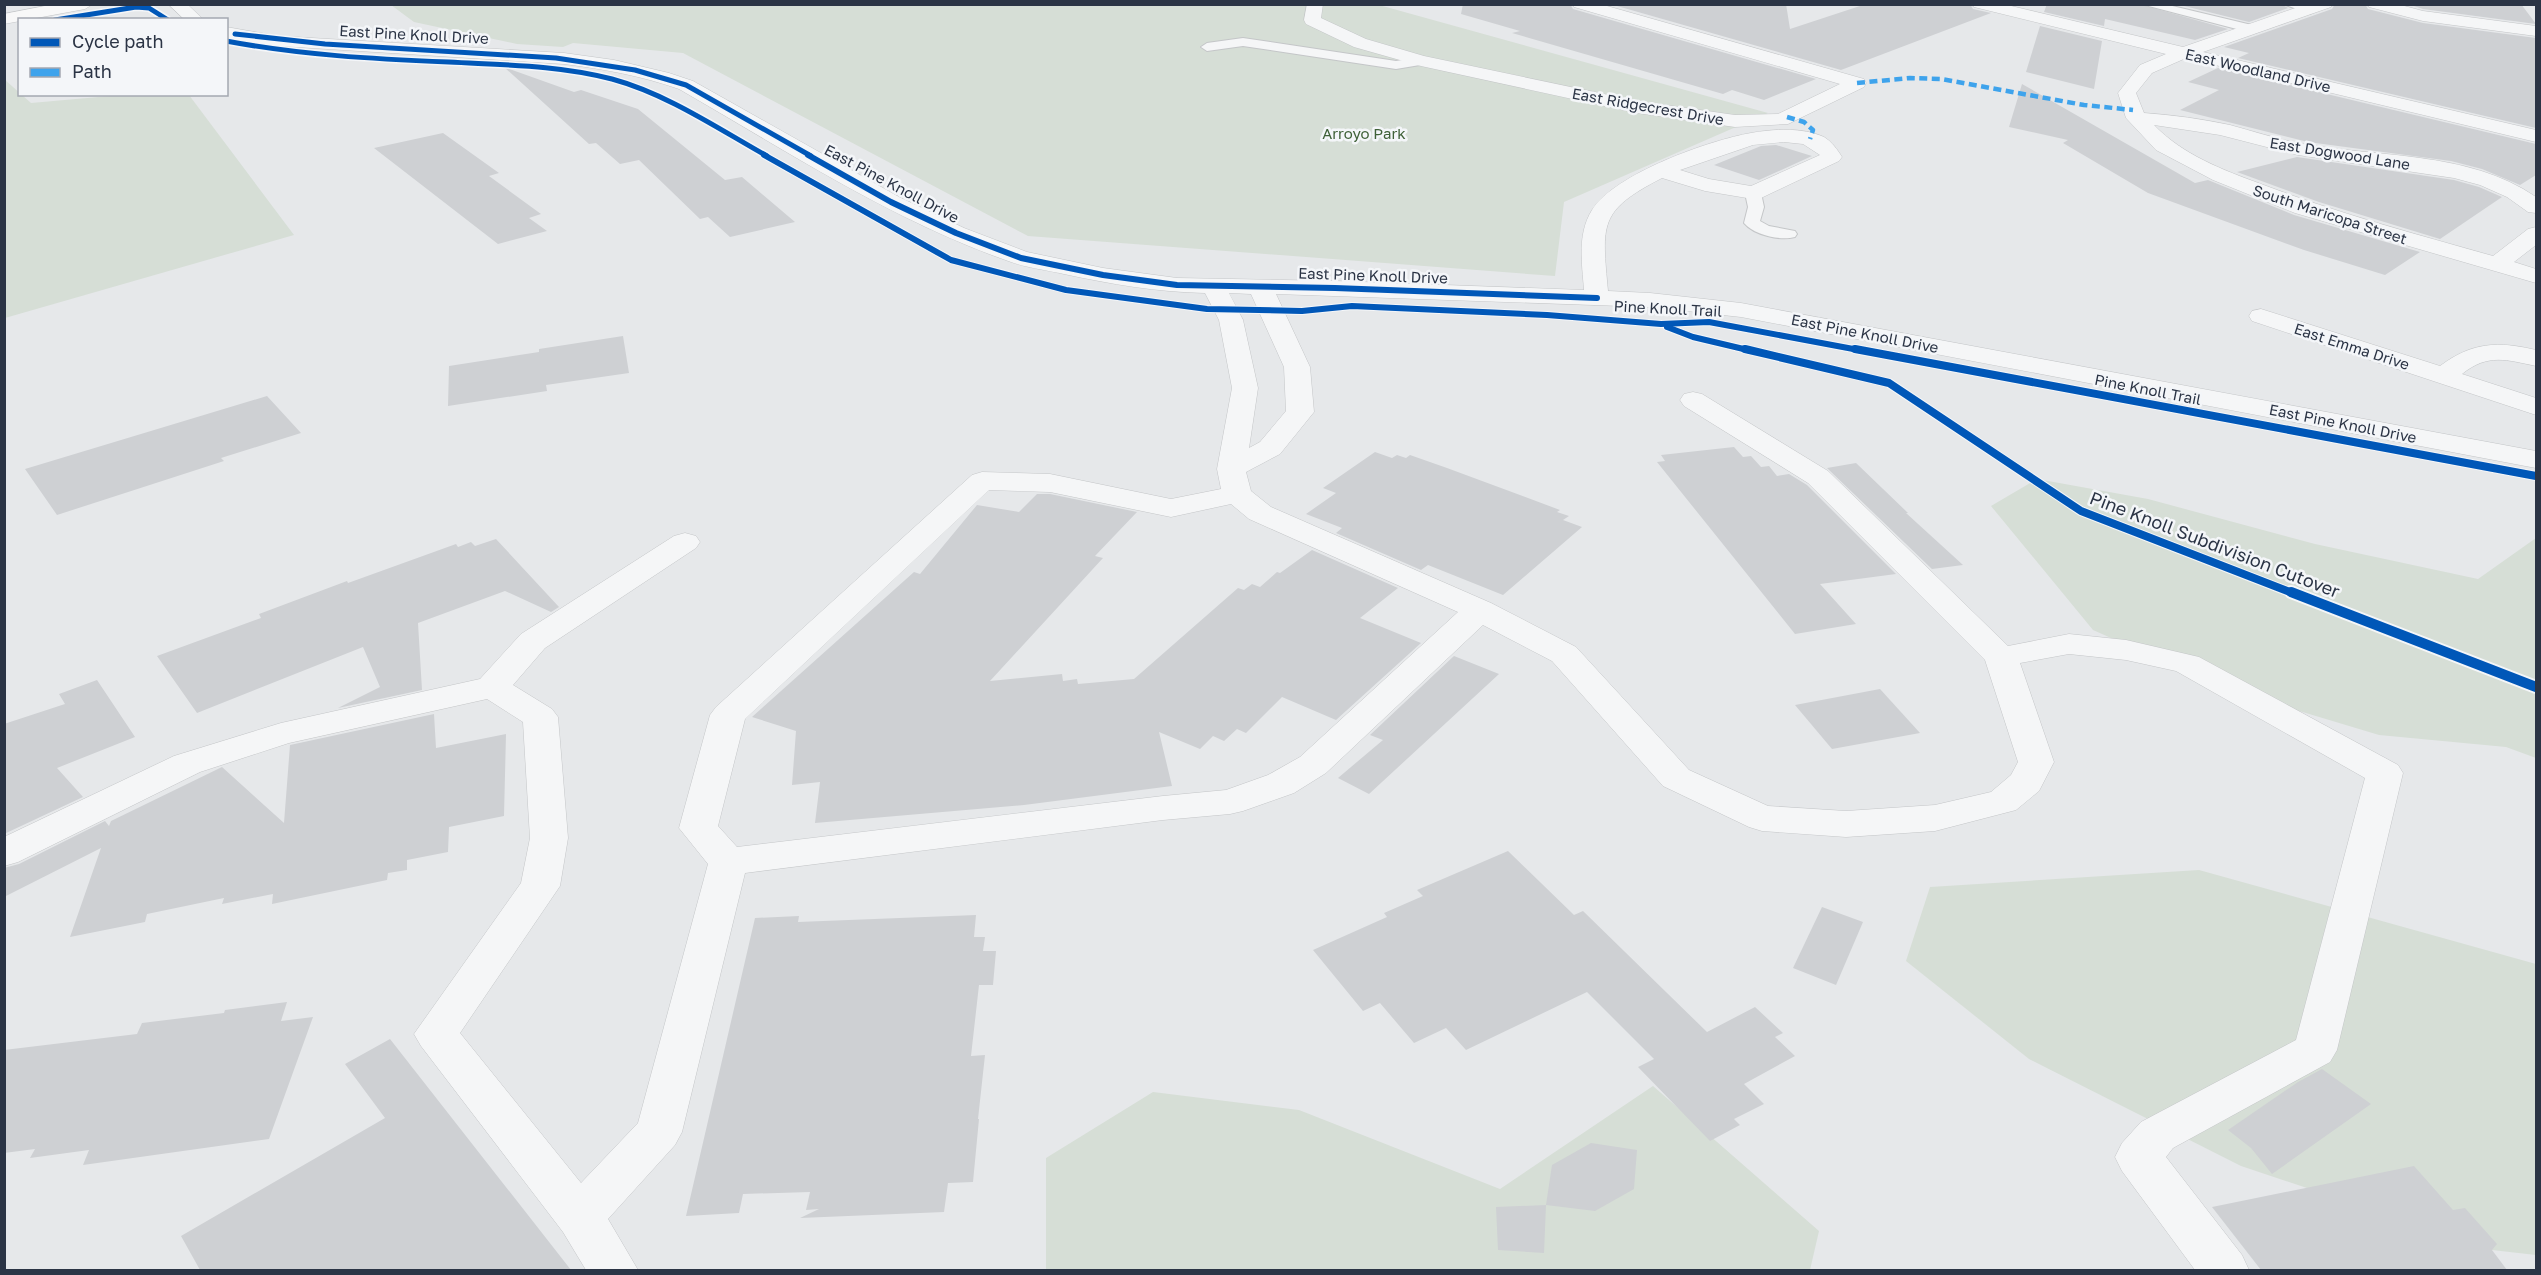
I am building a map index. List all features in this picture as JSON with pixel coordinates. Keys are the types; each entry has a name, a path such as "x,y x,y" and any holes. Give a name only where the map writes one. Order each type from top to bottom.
{"main road":[{"path":"4,19 85,4"}],"street":[{"path":"176,4 194,18"},
{"name":"East Ridgecrest Drive","path":"1315,4 1312,20 1359,43 1420,62 1637,107 1734,121 1781,120 1857,83 1580,4"},
{"name":"East Woodland Drive","path":"1980,4 2536,136"},
{"path":"2375,4 2444,20 2536,31"},
{"path":"2136,118 2127,93 2146,69 2185,52 2317,7"},
{"name":"East Pine Knoll Drive","path":"228,32 293,41 543,56 653,73 686,85 891,202 956,233 1021,258 1068,267 1177,285 1650,300 1741,310 2536,459"},
{"name":"East Dogwood Lane","path":"2136,118 2211,127 2297,149 2461,173 2489,180 2523,195 2536,207"},
{"name":"South Maricopa Street","path":"2136,118 2163,146 2220,177 2303,208 2536,276"},
{"path":"1597,298 1594,228 1608,204 1624,190 1662,171 1764,136 1778,135 1810,139 1829,149 1832,157 1824,163 1753,193 1705,185 1662,171"},
{"path":"2497,264 2536,234"},
{"path":"1213,286 1231,320 1245,388 1234,482 1260,513 1480,610 1564,654 1676,778 1762,818 1846,824 1902,821 1935,818 2003,801 2026,782 2036,762 2001,657 1818,477 1693,400"},
{"path":"728,862 698,828 728,716 982,481 1050,483 1171,508 1234,482 1270,448 1300,412 1297,367 1260,286"},
{"name":"East Emma Drive","path":"2261,316 2536,407"},
{"path":"2443,376 2468,358 2485,353 2512,353 2536,358"},
{"path":"4,853 187,764 281,734 492,687 533,641 685,542"},
{"path":"728,862 1163,808 1230,802 1281,784 1313,765 1480,610"},
{"path":"2001,657 2069,644 2126,650 2187,664 2385,773 2315,1050 2157,1135 2138,1157 2224,1270"},
{"path":"492,687 540,717 549,838 540,886 436,1034 580,1217 613,1270"},
{"path":"580,1217 660,1132 728,862"}],"lane":[{"path":"2146,4 2252,29"},
{"path":"2289,4 2317,7"},
{"path":"1207,47 1243,42 1396,65 1420,62"},
{"path":"1753,193 1756,207 1752,223 1764,230 1789,234"}],"green space":[{"name":"Arroyo Park","path":"391,5 1379,5 1768,113 1564,202 1555,276 1028,236 683,53 573,43 563,47 517,44 414,22"},
{"path":"4,79 18,91 18,96 23,96 31,103 110,96 190,96 294,235 5,318"},
{"path":"2037,479 2148,499 2315,544 2478,579 2536,538 2536,758 2506,747 2379,735 2226,689 2093,630 1991,506"},
{"path":"2199,870 2536,964 2536,1255 2492,1250 2241,1166 2029,1059 1906,961 1930,887"},
{"path":"1653,1086 1819,1231 1810,1270 1046,1270 1046,1158 1153,1092 1299,1110 1500,1189"}],"building":[{"path":"1463,4 1570,4 1573,9 1816,79 1764,100 1732,90 1723,94 1512,33 1520,31 1461,14"},
{"path":"1610,4 1786,4 1790,29 1866,4 1970,4 1973,9 1991,13 1841,70"},
{"path":"2047,4 2139,4 2228,29 2195,40 2105,19 2104,26 2044,12"},
{"path":"2176,4 2281,4 2288,8 2249,22"},
{"path":"2335,4 2365,4 2368,9 2423,23 2536,38 2536,128 2238,58 2249,53 2224,47 2332,9"},
{"path":"2408,4 2521,4 2536,24 2423,9"},
{"path":"2040,26 2102,41 2094,89 2026,72"},
{"path":"504,67 574,92 581,90 638,109 725,180 742,177 795,222 730,237 708,217 700,219 639,160 620,164 596,143 589,144"},
{"path":"2218,68 2536,144 2536,175 2520,185 2482,169 2451,161 2308,142 2180,110 2219,90 2188,82"},
{"path":"2022,84 2195,183 2208,180 2294,215 2420,252 2385,275 2304,250 2148,193 2063,143 2068,140 2009,127"},
{"path":"443,133 499,173 489,176 541,214 529,218 547,231 498,244 374,148"},
{"path":"1776,145 1812,156 1759,180 1714,165 1761,146"},
{"path":"2297,157 2454,180 2502,197 2440,239 2319,202 2237,172"},
{"path":"623,336 629,373 546,385 547,391 448,406 449,366"},
{"path":"267,396 301,433 221,458 224,461 57,515 25,469"},
{"path":"1734,447 1743,457 1751,456 1761,467 1769,466 1777,476 1789,474 1807,485 1896,574 1820,584 1856,624 1795,634 1657,462 1665,461 1661,455"},
{"path":"1375,452 1392,458 1397,455 1406,458 1410,455 1447,468 1560,510 1557,512 1569,516 1563,520 1582,527 1503,595 1428,565 1421,570 1336,533 1342,528 1306,514 1336,493 1323,488"},
{"path":"1856,463 1963,565 1932,569 1827,468"},
{"path":"1037,494 1050,494 1137,512 1095,556 1103,558 990,681 1062,674 1063,681 1077,679 1078,684 1134,679 1238,588 1244,590 1252,584 1260,587 1277,572 1280,573 1312,550 1398,588 1360,618 1421,643 1336,720 1282,697 1246,733 1237,729 1224,741 1213,736 1200,749 1159,732 1172,786 1024,805 815,823 820,782 792,785 796,731 752,717 914,572 920,574 977,505 1019,512"},
{"path":"496,539 559,607 551,612 505,591 418,623 422,690 338,708 380,687 363,647 197,713 157,656 261,618 259,614 347,581 348,583 456,544 458,547 471,542 475,546"},
{"path":"1454,656 1499,674 1369,794 1338,778 1383,740 1370,735"},
{"path":"97,680 135,737 57,768 83,797 4,834 4,724 65,704 59,694"},
{"path":"1880,689 1920,733 1832,749 1795,705"},
{"path":"434,714 436,748 506,734 504,816 449,827 448,852 407,860 407,870 388,873 387,880 272,904 273,894 222,904 224,898 147,914 145,922 70,937 101,848 4,897 4,868 19,864 105,821 109,826 111,821 222,767 284,823 290,745"},
{"path":"1508,851 1574,915 1583,911 1707,1032 1755,1007 1783,1033 1775,1037 1795,1056 1744,1084 1764,1104 1734,1119 1740,1125 1710,1141 1638,1067 1654,1059 1587,992 1466,1050 1446,1028 1414,1043 1380,1003 1363,1011 1313,950 1387,917 1384,913 1423,896 1417,890"},
{"path":"1822,907 1863,922 1836,985 1793,968"},
{"path":"976,915 974,937 985,937 983,951 996,951 993,985 979,985 971,1056 985,1055 973,1182 948,1183 944,1212 800,1218 819,1209 806,1210 810,1192 743,1194 739,1213 686,1216 755,918 799,916 798,922"},
{"path":"287,1002 281,1021 313,1017 269,1139 83,1165 89,1150 30,1158 35,1149 4,1153 4,1050 137,1034 142,1023 224,1013 225,1010"},
{"path":"390,1039 571,1270 200,1270 181,1236 385,1118 345,1064"},
{"path":"2322,1069 2371,1104 2272,1174 2251,1148 2228,1130 2298,1082"},
{"path":"1591,1143 1637,1150 1634,1189 1595,1211 1546,1205 1552,1165"},
{"path":"2414,1166 2453,1210 2465,1208 2497,1244 2492,1250 2507,1270 2261,1270 2212,1207"},
{"path":"1546,1205 1544,1253 1498,1250 1496,1207"}],"marked path":[{"path":"1857,83 1910,78 1941,79 2084,105 2133,110"},
{"path":"1787,117 1804,122 1813,130 1810,139"}],"cycle path":[{"path":"67,18 136,7 149,8 165,18"},
{"path":"235,34 325,44 556,58 609,65 661,77 686,85 891,202 956,233 1021,258 1103,275 1177,285 1335,288 1597,298"},
{"name":"Pine Knoll Trail","path":"228,41 285,51 345,57 540,67 612,79 661,97 951,260 1066,290 1207,309 1302,311 1352,306 1547,315 1661,324 1709,322 2536,476"},
{"name":"Pine Knoll Trail","path":"1667,327 1693,337 1889,383 2081,511 2536,687"}]}
